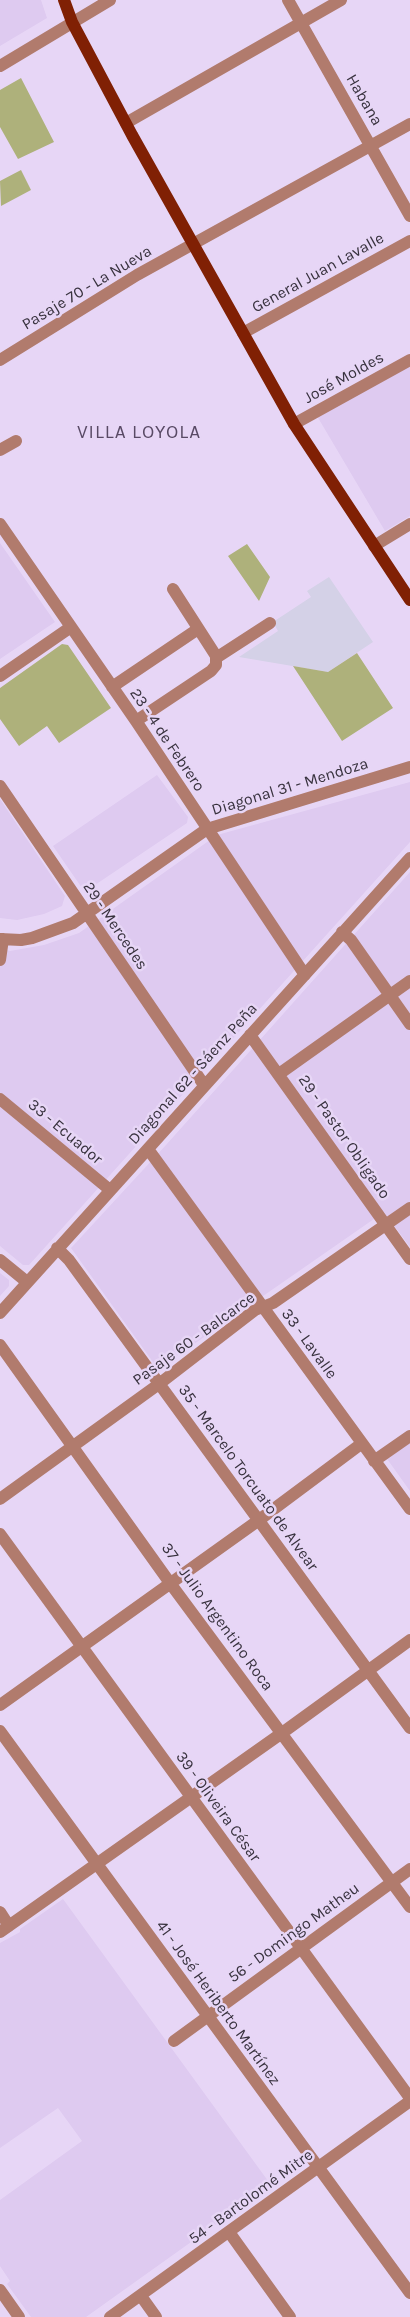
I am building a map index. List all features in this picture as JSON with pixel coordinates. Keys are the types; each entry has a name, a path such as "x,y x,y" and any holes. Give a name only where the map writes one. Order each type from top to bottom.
{"main road":[{"path":"64,0 72,22 126,123 294,424 410,600"}],"street":[{"path":"0,66 110,0"},
{"name":"Habana","path":"288,0 410,216"},
{"path":"126,123 341,0"},
{"name":"Pasaje 70 - La Nueva","path":"0,360 137,275 410,124"},
{"name":"General Juan Lavalle","path":"243,334 410,241"},
{"name":"José Moldes","path":"294,424 410,360"},
{"path":"0,450 16,441"},
{"name":"23 - 4 de Febrero","path":"0,524 136,721 305,974"},
{"path":"374,546 410,524"},
{"path":"136,721 211,671 216,665 216,658 173,589"},
{"path":"216,658 270,623"},
{"path":"0,676 71,627"},
{"path":"112,687 198,628"},
{"name":"Diagonal 31 - Mendoza","path":"1,939 21,940 44,935 87,915 207,829 410,767"},
{"name":"29 - Mercedes","path":"0,786 204,1085"},
{"name":"Diagonal 62 - Sáenz Peña","path":"0,1313 410,858"},
{"path":"342,932 351,940 410,1024"},
{"path":"0,960 1,939"},
{"path":"279,1074 410,981"},
{"name":"29 - Pastor Obligado","path":"250,1035 410,1259"},
{"name":"33 - Ecuador","path":"0,1099 110,1190"},
{"name":"33 - Lavalle","path":"148,1148 410,1509"},
{"name":"Pasaje 60 - Balcarce","path":"0,1499 159,1384 255,1310 263,1307 410,1208"},
{"name":"35 - Marcelo Torcuato de Alvear","path":"57,1248 69,1260 410,1728"},
{"path":"0,1260 27,1282"},
{"name":"37 - Julio Argentino Roca","path":"0,1345 170,1583 410,1907"},
{"path":"374,1461 410,1436"},
{"path":"0,1705 260,1520 361,1444"},
{"name":"39 - Oliveira César","path":"0,1534 410,2100"},
{"path":"0,1912 5,1929 410,1640"},
{"name":"41 - José Heriberto Martínez","path":"0,1731 410,2293"},
{"name":"56 - Domingo Matheu","path":"174,2041 410,1869"},
{"name":"54 - Bartolomé Mitre","path":"110,2317 319,2168 410,2100"},
{"path":"229,2232 290,2317"},
{"path":"0,2290 19,2317"},
{"path":"141,2296 156,2317"}],"shaded area":[{"path":"0,0 41,0 47,18 0,46"},
{"path":"410,364 410,516 385,531 317,416"},
{"path":"0,543 55,622 0,659"},
{"path":"329,577 373,642 328,672 239,657 278,631 273,622 311,597 307,591"},
{"path":"157,775 188,817 187,823 89,889 82,888 53,846"},
{"path":"410,782 410,842 29,1265 23,1265 0,1246 0,948 10,951 44,945 79,933 217,835"},
{"path":"0,799 65,896 62,906 44,914 17,920 0,918"},
{"path":"410,872 410,1247 384,1212 158,1369 71,1248 166,1145"},
{"path":"0,1273 9,1280 9,1286 0,1296"},
{"path":"410,1440 410,1491 385,1456"},
{"path":"63,1899 271,2185 86,2317 31,2317 7,2284 10,2281 0,2266 0,2200 82,2141 58,2108 0,2148 0,1943 20,1932 20,1929"}],"green space":[{"path":"21,78 54,142 18,159 0,127 0,90"},
{"path":"21,170 31,190 1,206 0,181"},
{"path":"247,544 270,577 259,601 228,556"},
{"path":"62,644 68,645 111,708 59,743 47,726 19,746 0,719 0,688"},
{"path":"357,653 393,708 342,741 293,666 328,672"}],"district":[{"name":"VILLA LOYOLA","path":"139,433"}]}
